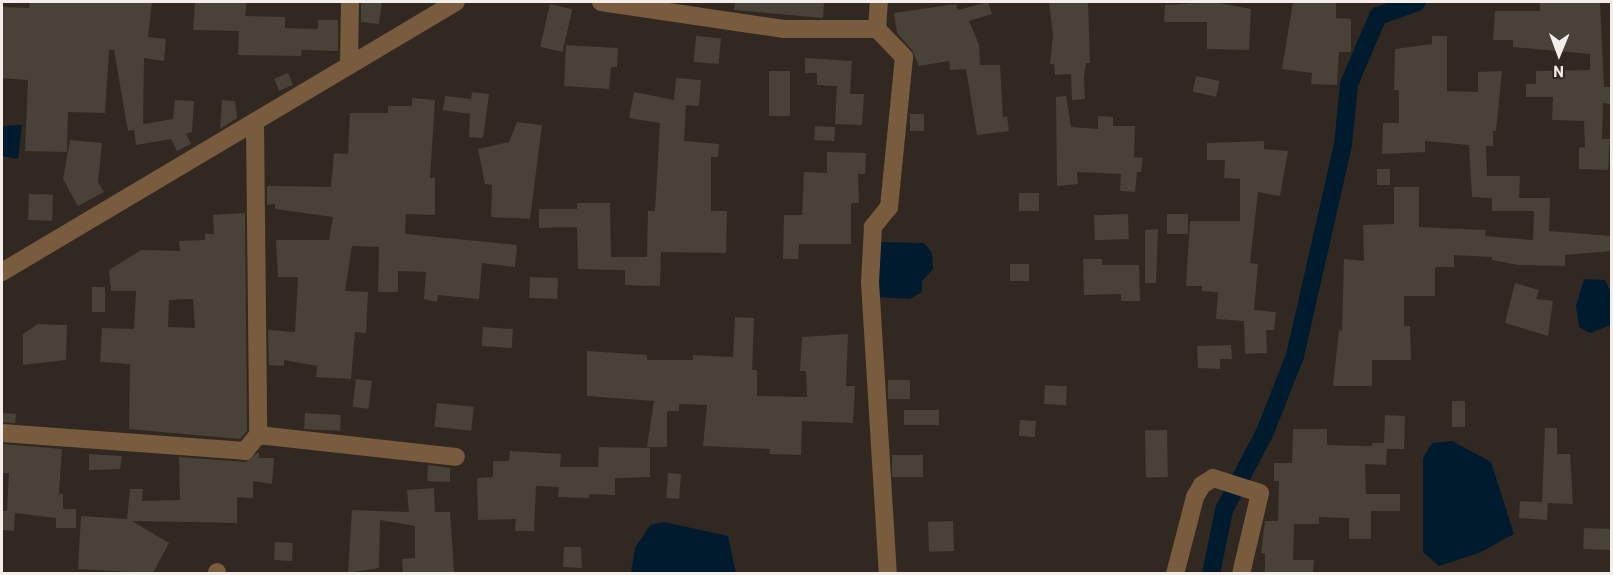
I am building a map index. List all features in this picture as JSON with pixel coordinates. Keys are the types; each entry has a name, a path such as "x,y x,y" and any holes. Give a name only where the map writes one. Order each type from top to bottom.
{"street":[{"path":"349,65 350,2"},
{"path":"2,272 255,124 456,2"},
{"path":"601,2 784,29 877,29 904,57 889,207 873,227 870,282 888,573"},
{"path":"877,29 879,2"},
{"path":"2,433 245,451 258,435 255,124"},
{"path":"258,435 456,457"},
{"path":"1175,573 1196,497 1202,485 1213,478 1260,493 1241,573"}],"water":[{"path":"22,125 18,159 2,156 2,126"},
{"path":"877,242 924,243 932,253 933,269 922,281 922,292 910,299 877,297"},
{"path":"1584,279 1605,280 1611,292 1611,325 1590,333 1579,327 1576,306"},
{"path":"1452,441 1491,462 1514,534 1481,552 1439,566 1423,552 1423,458 1432,443"},
{"path":"664,522 728,536 736,573 631,573 635,548 650,525"}],"building":[{"path":"30,2 152,2 148,37 166,39 164,61 144,58 143,124 173,119 175,100 194,101 192,132 186,134 191,144 177,151 171,139 136,145 134,130 128,131 114,50 109,50 105,113 68,112 67,152 25,151 28,80 2,78 2,7 29,8"},
{"path":"195,2 247,2 245,16 285,17 285,28 318,29 318,20 338,20 338,51 302,50 301,56 238,55 239,31 193,30"},
{"path":"361,2 382,2 379,24 361,22"},
{"path":"735,2 824,2 823,18 734,10"},
{"path":"988,2 992,14 969,21 979,45 980,65 1000,65 1003,117 1007,116 1009,131 977,135 966,69 950,70 949,61 919,66 912,50 897,33 894,13 956,4 958,10"},
{"path":"1049,2 1088,2 1090,63 1086,63 1084,77 1085,99 1072,100 1071,74 1055,75 1054,64 1050,64 1053,35"},
{"path":"1214,2 1251,9 1249,50 1207,49 1207,22 1164,22 1165,5"},
{"path":"1293,2 1336,2 1336,18 1351,19 1351,52 1339,52 1337,85 1311,84 1312,73 1282,69"},
{"path":"1540,2 1600,2 1604,87 1611,87 1611,104 1603,103 1602,139 1610,139 1608,170 1579,169 1579,148 1585,147 1584,121 1552,120 1553,97 1526,97 1526,84 1536,84 1536,71 1590,70 1590,54 1513,47 1513,40 1493,40 1495,11 1540,11"},
{"path":"550,4 572,9 563,52 540,47"},
{"path":"696,36 721,38 719,64 694,62"},
{"path":"1432,36 1447,36 1447,91 1478,92 1478,72 1502,71 1493,146 1486,146 1487,176 1520,176 1519,198 1550,198 1549,231 1611,236 1611,251 1565,255 1565,266 1519,265 1492,260 1492,257 1454,255 1454,267 1435,267 1435,296 1404,296 1404,326 1410,326 1411,360 1372,360 1372,386 1333,386 1339,330 1342,331 1344,259 1364,261 1363,225 1394,224 1394,187 1419,187 1419,227 1486,230 1485,236 1533,240 1534,211 1492,211 1492,198 1472,197 1469,145 1425,141 1425,152 1382,154 1383,123 1399,123 1399,90 1394,90 1395,49 1432,44"},
{"path":"566,45 618,48 617,67 611,67 609,89 564,86"},
{"path":"805,58 852,61 850,94 864,94 862,125 835,124 837,86 817,85 817,73 805,73"},
{"path":"769,71 790,71 790,116 769,116"},
{"path":"288,73 293,85 279,91 274,79"},
{"path":"1196,76 1219,81 1216,97 1193,92"},
{"path":"676,78 701,80 699,106 686,105 684,141 719,144 718,157 711,157 711,211 727,211 726,253 661,252 660,286 625,285 625,270 578,269 577,227 539,228 539,209 577,209 577,203 610,203 611,257 647,257 648,211 655,211 660,123 629,118 634,92 674,100"},
{"path":"472,92 489,94 483,138 469,137 470,114 443,110 445,96 471,99"},
{"path":"1066,96 1071,127 1098,129 1098,116 1113,117 1113,126 1135,126 1134,157 1143,158 1141,172 1137,172 1135,192 1120,191 1121,174 1077,172 1078,184 1057,186 1056,97"},
{"path":"412,98 435,100 430,178 435,178 435,215 406,214 405,234 517,245 515,267 482,263 479,299 438,295 437,302 424,299 426,272 398,271 398,292 378,292 379,247 352,246 345,291 368,292 366,333 355,332 351,379 316,377 317,366 284,360 284,366 269,365 269,369 268,330 295,332 298,277 278,277 276,240 329,240 333,217 275,209 275,204 267,205 267,186 331,187 334,153 348,154 350,113 388,113 388,106 412,106"},
{"path":"222,100 235,101 237,118 220,129"},
{"path":"910,114 924,114 924,131 910,131"},
{"path":"517,122 542,125 530,219 491,217 492,185 485,184 478,149 509,142"},
{"path":"815,126 835,127 834,141 814,140"},
{"path":"70,140 102,143 98,182 104,192 78,206 63,179"},
{"path":"1264,141 1264,149 1288,151 1280,196 1258,192 1250,263 1258,264 1254,310 1276,312 1274,330 1266,330 1267,353 1245,354 1244,321 1216,319 1218,292 1202,291 1202,286 1186,286 1190,221 1240,221 1240,179 1224,178 1225,160 1207,160 1207,143"},
{"path":"827,152 866,153 865,174 858,174 859,203 851,203 851,244 799,244 798,259 783,259 784,215 802,215 804,172 827,173"},
{"path":"1377,169 1390,169 1390,185 1377,185"},
{"path":"1019,193 1039,193 1039,211 1019,211"},
{"path":"29,194 53,195 52,221 28,220"},
{"path":"245,213 247,431 240,439 129,429 130,364 100,362 102,328 134,329 136,291 111,291 109,270 141,250 180,251 179,241 205,240 205,234 214,234 213,215","holes":["193,299 195,328 168,327 169,300"]},
{"path":"1128,214 1129,239 1095,240 1094,215"},
{"path":"1167,214 1188,214 1188,234 1167,234"},
{"path":"1158,229 1156,283 1145,283 1145,230"},
{"path":"1083,259 1102,259 1102,265 1139,265 1140,301 1121,301 1121,294 1084,295"},
{"path":"1010,264 1029,264 1029,281 1010,281"},
{"path":"530,277 558,278 557,299 529,298"},
{"path":"1515,283 1539,290 1536,299 1553,301 1548,336 1505,323"},
{"path":"92,287 105,287 105,312 92,312"},
{"path":"735,317 754,318 752,370 757,370 757,396 807,397 806,371 800,371 802,337 848,334 846,386 855,386 853,423 802,421 801,455 769,454 770,449 703,446 707,405 679,404 679,411 667,411 667,447 647,447 654,401 587,396 587,351 647,355 647,360 693,360 693,355 733,357"},
{"path":"38,324 67,325 66,360 23,365 23,334"},
{"path":"483,327 513,329 512,348 482,346"},
{"path":"1231,345 1232,359 1220,359 1220,369 1198,368 1197,346"},
{"path":"356,379 372,381 368,409 353,407"},
{"path":"888,380 910,380 910,399 888,399"},
{"path":"1045,385 1067,386 1066,405 1044,404"},
{"path":"1452,401 1465,401 1465,427 1452,427"},
{"path":"437,403 474,407 471,431 434,427"},
{"path":"904,410 939,410 939,425 904,425"},
{"path":"2,413 16,414 15,423 2,422"},
{"path":"305,413 341,415 340,431 304,429"},
{"path":"1385,415 1405,416 1404,449 1387,449 1386,465 1365,464 1366,494 1400,494 1400,511 1371,511 1371,539 1349,539 1349,518 1319,517 1319,524 1294,524 1293,560 1314,560 1313,573 1265,572 1265,553 1261,553 1265,521 1278,521 1279,481 1274,481 1274,463 1292,463 1293,429 1327,429 1327,445 1372,446 1372,443 1384,443"},
{"path":"1020,420 1036,421 1035,437 1019,436"},
{"path":"1545,428 1557,428 1557,454 1570,454 1573,504 1548,503 1547,520 1519,518 1520,501 1542,502"},
{"path":"1145,430 1167,430 1168,477 1146,477"},
{"path":"2,444 62,449 59,494 63,494 63,509 76,509 76,528 56,528 56,518 15,513 14,531 2,530 3,511 7,511 9,473 2,473"},
{"path":"599,447 650,448 650,477 615,478 615,495 589,494 589,498 558,497 559,487 536,486 534,531 515,531 516,519 478,520 477,478 493,477 493,461 509,461 510,451 561,454 560,467 598,467"},
{"path":"259,452 259,458 274,458 272,484 253,481 253,498 237,497 237,523 132,521 169,543 153,573 78,569 81,516 127,519 130,489 143,489 142,501 180,500 179,457 245,462"},
{"path":"89,454 122,456 120,469 89,470"},
{"path":"892,455 923,455 923,477 892,477"},
{"path":"428,465 450,468 450,482 427,481"},
{"path":"668,473 681,474 679,499 666,498"},
{"path":"434,488 435,512 450,512 454,572 403,573 402,559 415,558 415,526 380,520 379,568 348,573 352,510 409,512 407,490"},
{"path":"953,521 954,551 929,552 928,522"},
{"path":"1584,528 1611,529 1610,550 1583,549"},
{"path":"275,542 293,543 292,561 274,560"},
{"path":"564,547 581,547 582,568 563,567"}],"waterway":[{"path":"1211,574 1224,510 1265,432 1295,356 1343,145 1349,84 1378,16 1417,2"}]}
